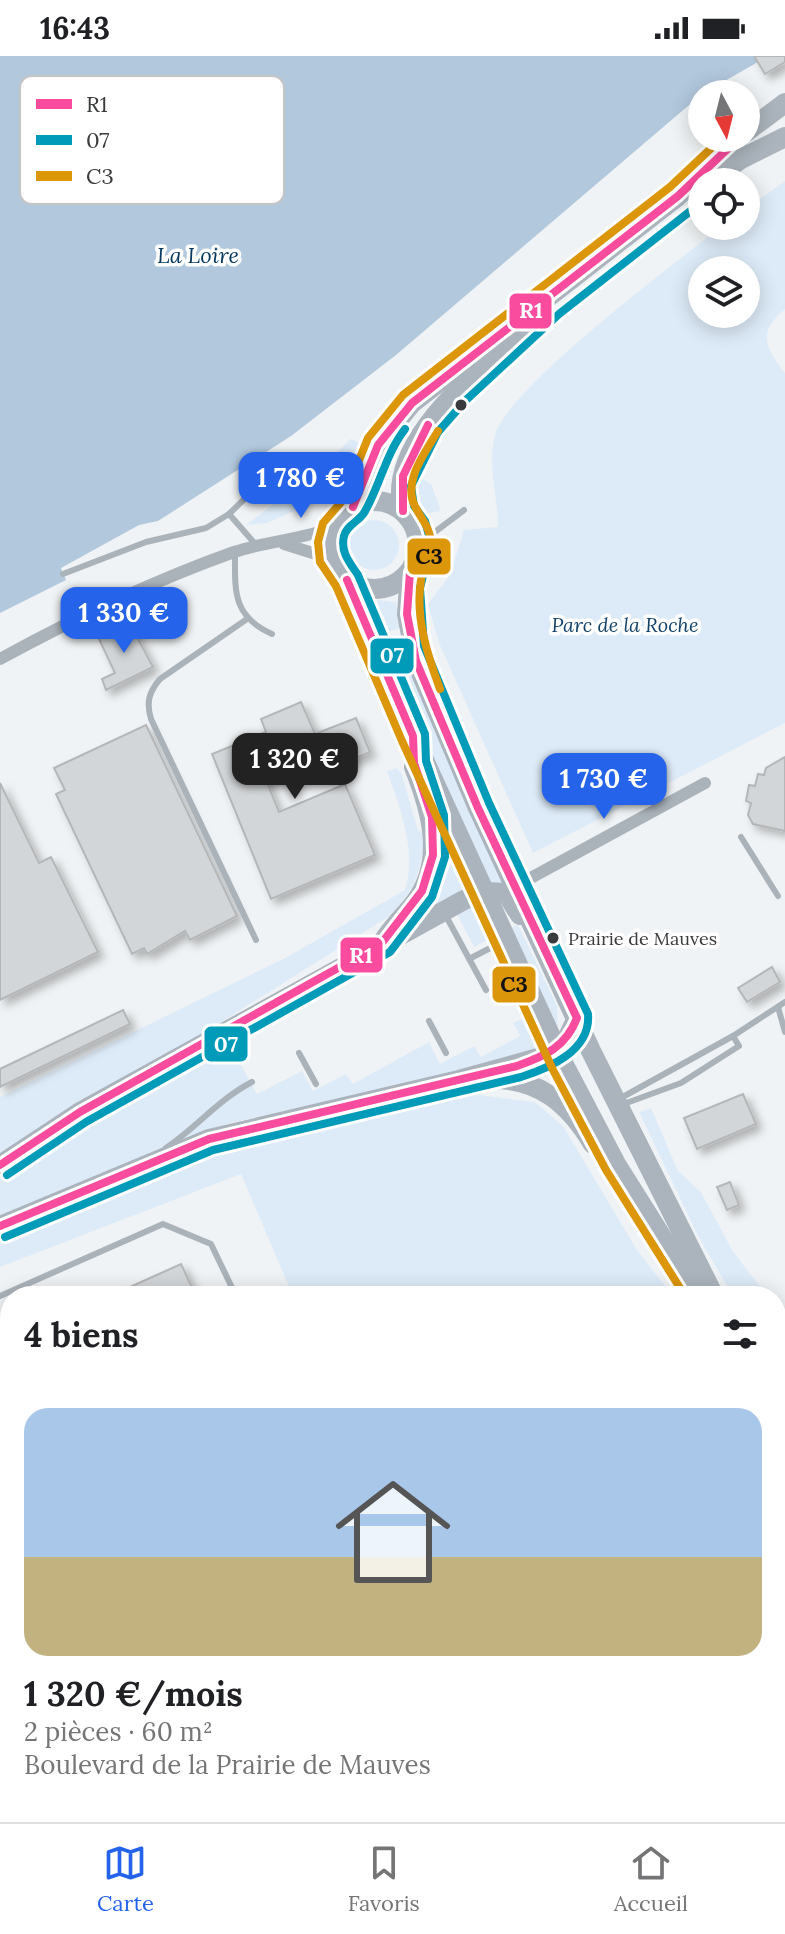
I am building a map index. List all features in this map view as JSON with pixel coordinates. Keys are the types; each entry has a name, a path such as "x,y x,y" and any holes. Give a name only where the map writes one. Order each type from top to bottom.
{"main road":[{"path":"760,122 780,108"},
{"path":"728,168 785,137 774,127 780,108"},
{"path":"693,1286 616,1164 557,1051 413,736 347,580 332,559 330,543 334,527 353,507 378,445 412,403 678,196 724,152"},
{"path":"688,198 551,305 440,410 428,425 402,474 399,494 403,511 414,526 419,544 410,572 407,614 412,649 566,997 616,1104 709,1286"},
{"path":"353,507 375,501 403,511"},
{"path":"347,580 361,587 384,588 410,572"},
{"path":"381,944 417,900 430,868 434,826 410,755 413,736"},
{"path":"0,1165 80,1112 381,944 485,892 506,893 515,904 548,976 566,997"},
{"path":"0,1226 209,1139 257,1125 459,1080 557,1051 568,1040 577,1018"},
{"path":"459,1080 510,1079 542,1089 556,1098 584,1128 646,1234 677,1262"},
{"path":"583,1101 599,1107 616,1104"}],"street":[{"path":"0,659 104,606 235,552 334,527"},
{"path":"277,543 332,559"},
{"path":"516,886 705,783"}],"lane":[{"path":"63,574 146,542 179,537 206,528 229,514 265,479"},
{"path":"419,544 464,510"},
{"path":"229,514 257,546"},
{"path":"235,552 238,603 247,619 272,634"},
{"path":"247,619 160,679 151,690 148,705 151,719 256,940"},
{"path":"741,837 778,896"},
{"path":"444,911 486,990"},
{"path":"469,959 506,940"},
{"path":"616,1104 785,1002"},
{"path":"778,1007 785,1032"},
{"path":"429,1021 446,1053"},
{"path":"616,1104 681,1083 739,1046 733,1036"},
{"path":"299,1053 316,1084"},
{"path":"136,1168 187,1134 220,1101 252,1082"},
{"path":"23,1286 163,1224 211,1244 231,1286"}],"green space":[{"name":"Parc de la Roche","path":"785,181 785,309 771,325 767,340 772,355 785,373 785,723 533,853 439,643 428,604 450,575 464,530 498,527 492,469 493,446 495,435 507,414 560,358 704,240 760,240 760,199"},
{"path":"351,439 361,444 333,503 316,502 318,470"},
{"path":"413,473 431,484 441,511 425,514 409,501"},
{"path":"312,475 312,503 267,523 246,525"},
{"path":"374,520 392,527 399,545 392,563 374,570 356,563 349,545 356,527"},
{"path":"377,600 396,602 400,628 378,635 370,610"},
{"path":"402,639 511,888 490,884 381,645"},
{"path":"397,768 402,775 418,831 425,832 416,879 406,897 388,917 207,1031 0,1154 0,1097 285,958 405,890 408,845 402,815 387,771"},
{"path":"440,833 467,890 415,921"},
{"path":"474,904 491,938 474,947 456,912"},
{"path":"518,925 557,1006 558,1028 510,928"},
{"path":"529,1016 542,1049 519,1058 226,1124 0,1219 0,1178 42,1148 230,1045 257,1094 302,1071 313,1091 346,1074 353,1084 429,1042 440,1064 474,1046 481,1057 520,1036 513,1023"},
{"path":"470,1094 535,1102 563,1126 637,1250 665,1286 289,1286 241,1174 0,1267 0,1243 224,1151"},
{"path":"651,1108 678,1171 701,1192 732,1250 759,1286 727,1286 698,1236 639,1112"}],"water":[{"name":"La Loire","path":"0,56 754,56 758,62 726,80 688,80 688,106 396,355 291,436 158,521 139,525 61,568 66,580 0,613"}],"building":[{"path":"754,56 785,56 785,62 765,74"},
{"path":"129,622 153,667 106,690 102,679 115,673 99,639"},
{"path":"301,702 315,734 356,718 370,752 342,764 336,750 266,780 279,812 345,784 375,855 271,899 212,754 266,732 261,719"},
{"path":"146,725 237,916 190,940 185,931 147,954 144,948 132,954 56,794 65,790 54,768"},
{"path":"785,757 785,831 753,824 748,815 751,803 746,801 749,785 755,786 758,774 764,775 766,768"},
{"path":"0,783 39,863 51,857 98,952 0,1000"},
{"path":"772,967 780,982 747,1002 738,988"},
{"path":"123,1010 130,1024 0,1087 0,1069"},
{"path":"743,1094 756,1124 697,1149 684,1118"},
{"path":"730,1182 739,1205 727,1210 717,1187"},
{"path":"181,1264 191,1286 132,1286"}],"transit line":[{"name":"C3","path":"679,1286 606,1170 553,1070 402,741 336,586 320,562 318,542 323,523 343,500 368,438 403,395 670,187 707,152"},
{"name":"R1","path":"353,507 378,445 412,403 678,196 724,152"},
{"name":"07","path":"5,1237 213,1150 521,1077 555,1063 576,1048 583,1038 588,1014 489,803 424,646 420,588 431,543 425,521 414,506 411,486 438,432 465,401 559,314 688,213"},
{"name":"R1","path":"403,511 403,476 428,425"},
{"name":"07","path":"7,1175 86,1122 390,952 432,897 445,857 444,815 426,761 425,734 358,575 343,547 345,532 364,513 392,449 405,429"},
{"name":"C3","path":"438,431 416,469 411,490 412,500 431,539 421,580 420,608 427,649 440,689"},
{"name":"R1","path":"0,1226 209,1139 517,1066 553,1049 567,1036 577,1018 478,808 416,661 407,614 410,572"},
{"name":"R1","path":"0,1165 80,1112 381,944 422,891 433,855 432,817 414,763 413,736 347,580"}],"place":[{"name":"Prairie de Mauves","path":"553,938"}]}
